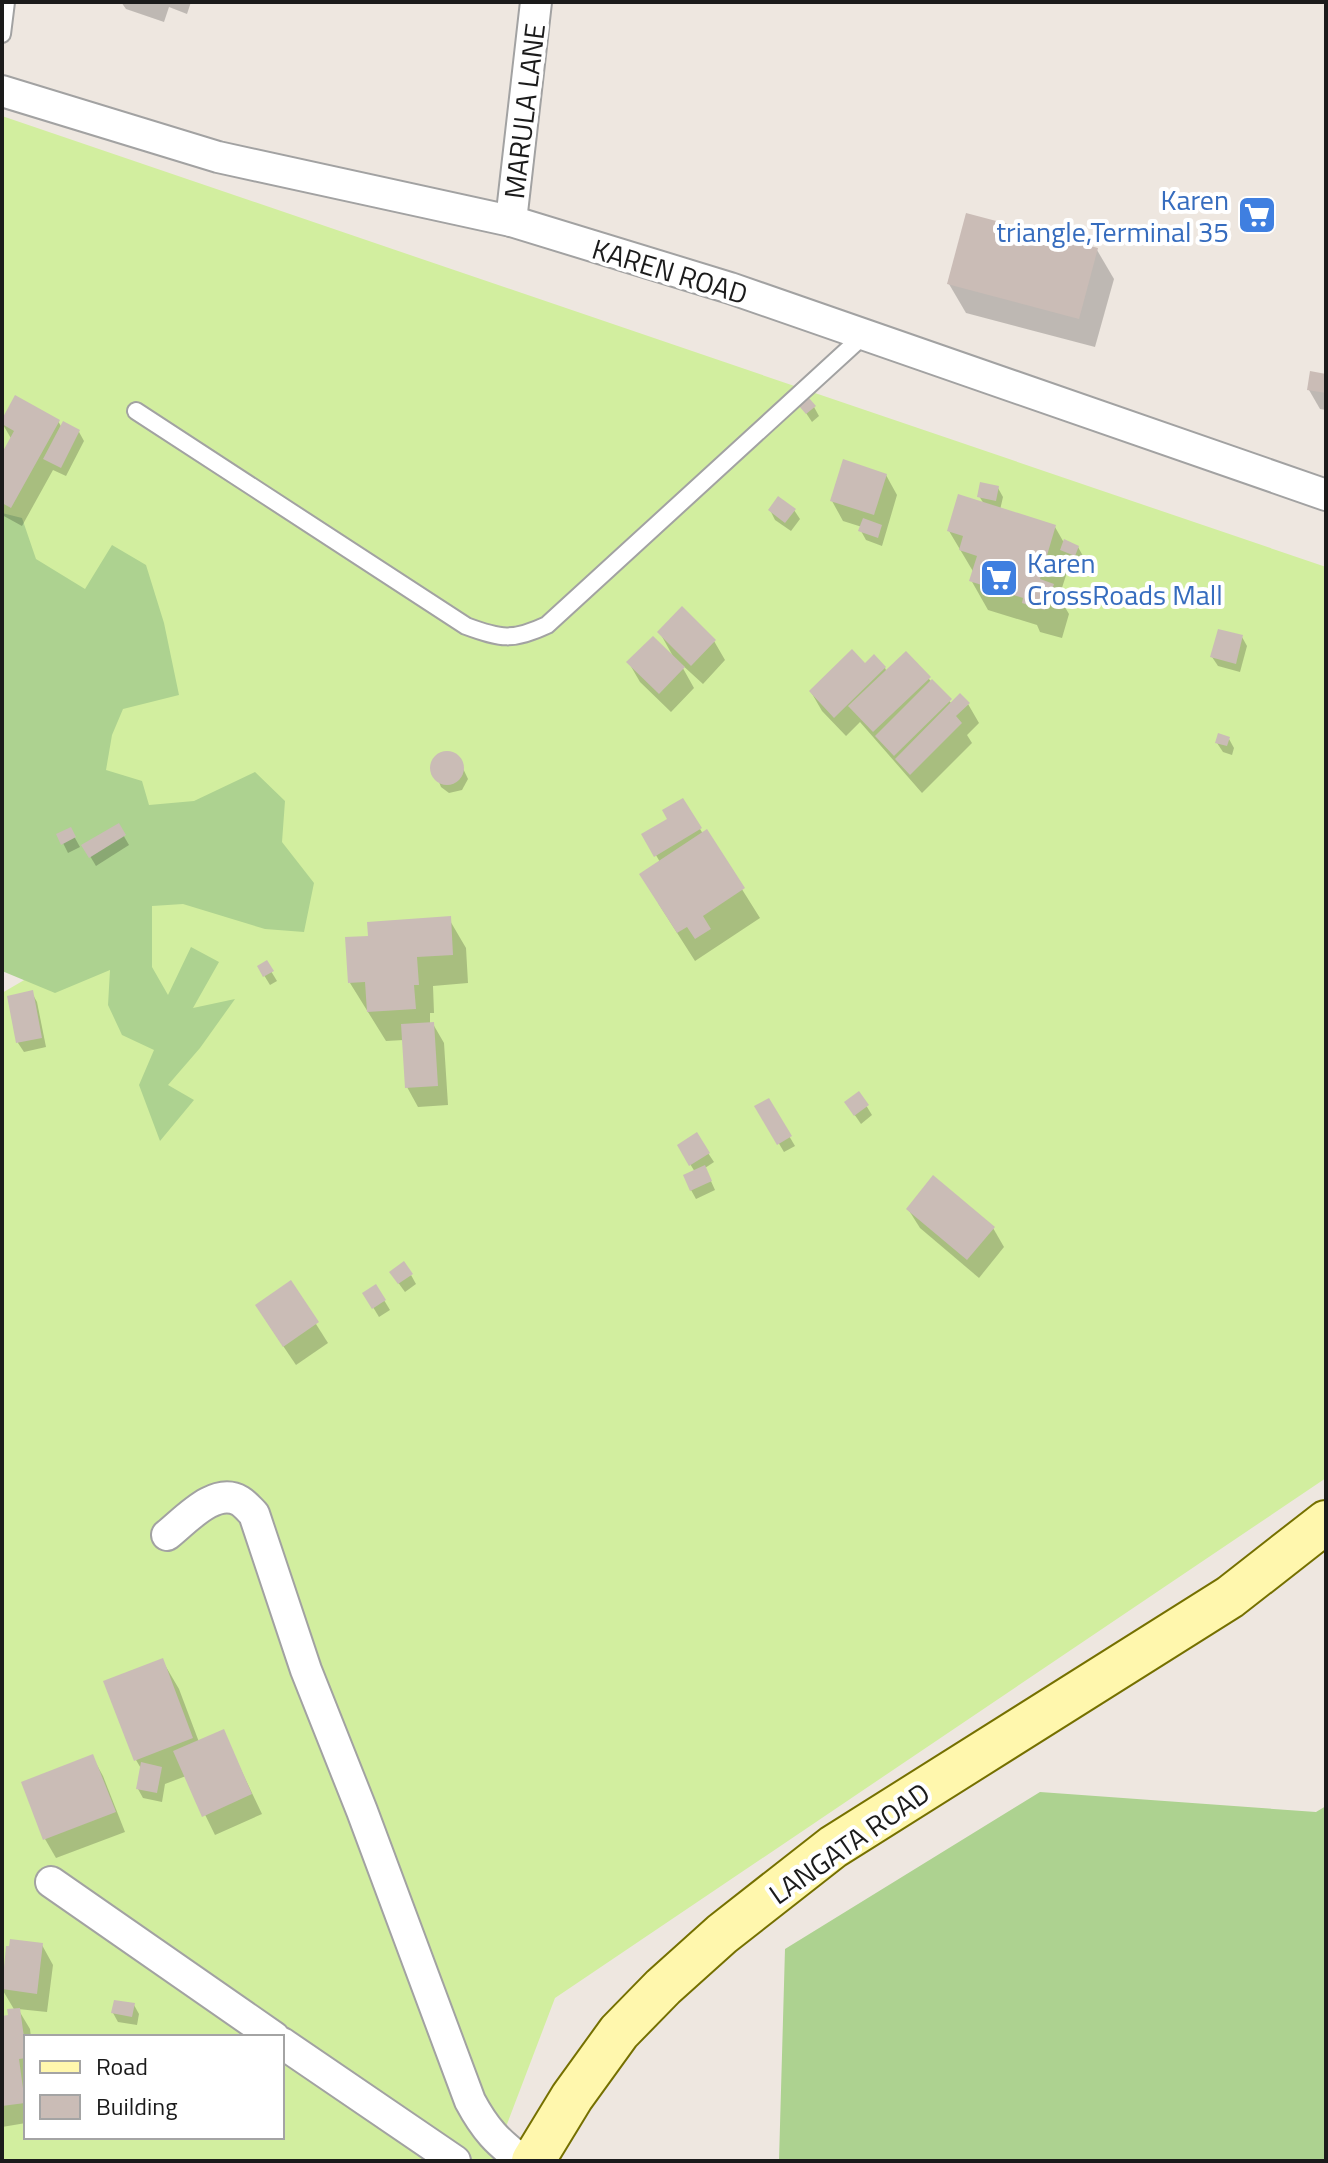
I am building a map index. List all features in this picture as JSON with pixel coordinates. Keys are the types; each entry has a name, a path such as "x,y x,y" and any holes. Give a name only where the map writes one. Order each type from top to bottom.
{"main road":[{"name":"LANGATA ROAD","path":"533,2161 572,2097 619,2032 722,1934 833,1847 1230,1597 1326,1522"},
{"name":"LANGATA ROAD","path":"1230,1597 1326,1552"}],"street":[{"name":"MARULA LANE","path":"511,221 536,2"},
{"name":"KAREN ROAD","path":"2,91 218,157 511,221 730,288 1326,495"},
{"path":"167,1535 204,1506 222,1497 239,1500 254,1514 306,1670 470,2101 482,2124 496,2141 523,2161"},
{"path":"51,1882 271,2035"},
{"path":"284,2044 455,2161"}],"lane":[{"path":"2,34 6,2"},
{"path":"136,411 466,626 492,636 521,637 547,625 864,335"}],"green space":[{"path":"2,116 1326,567 1326,1478 555,1998 493,2161 2,2161 2,993 91,941 2,681"},
{"path":"2,513 22,518 36,559 85,589 112,545 146,565 164,623 179,695 123,709 112,735 106,770 142,781 149,805 194,801 255,772 285,801 282,842 314,883 304,932 265,929 183,904 152,906 152,967 168,995 191,947 219,962 193,1008 235,999 200,1048 168,1085 194,1100 160,1141 139,1085 154,1050 122,1035 108,1005 110,970 55,993 2,971"},
{"path":"1040,1792 1316,1812 1326,1806 1326,2161 779,2161 785,1949"}],"building":[{"path":"966,213 1098,248 1079,319 947,284"},
{"path":"1310,371 1326,374 1326,393 1307,390"},
{"path":"15,395 60,420 11,508 2,503 2,453 14,431 2,424 2,419"},
{"path":"809,398 816,406 806,414 799,406"},
{"path":"63,421 80,430 61,468 43,459"},
{"path":"843,459 887,474 874,515 830,501"},
{"path":"980,482 999,486 996,501 977,497"},
{"path":"958,494 1056,525 1040,579 1054,584 1045,610 1022,603 1023,598 969,581 977,556 959,550 963,536 947,531"},
{"path":"778,496 796,509 785,523 768,510"},
{"path":"863,518 882,525 878,538 858,531"},
{"path":"1064,539 1079,546 1075,556 1060,550"},
{"path":"682,606 716,640 691,666 657,632"},
{"path":"1218,629 1243,635 1236,664 1210,657"},
{"path":"653,636 685,667 659,694 626,662"},
{"path":"852,649 865,663 874,654 886,667 834,718 809,691"},
{"path":"906,651 931,677 873,732 848,706"},
{"path":"932,679 952,699 894,756 875,736"},
{"path":"960,693 970,703 956,716 962,723 910,775 895,759"},
{"path":"1218,733 1230,737 1227,746 1215,743"},
{"path":"447,751 459,756 464,768 459,780 447,785 435,780 430,768 435,756"},
{"path":"683,798 702,828 654,857 641,834 667,819 662,810"},
{"path":"119,823 126,835 89,858 81,845"},
{"path":"71,827 76,837 61,845 56,834"},
{"path":"707,829 745,888 703,916 711,929 695,939 687,927 677,933 639,874"},
{"path":"451,916 453,955 417,957 419,985 414,985 416,1009 367,1012 365,982 348,983 345,937 368,936 367,922"},
{"path":"267,960 274,971 263,977 257,966"},
{"path":"33,990 42,1038 16,1043 7,996"},
{"path":"434,1022 438,1086 405,1088 401,1024"},
{"path":"859,1091 869,1105 854,1116 844,1102"},
{"path":"769,1098 792,1136 777,1145 754,1106"},
{"path":"697,1132 710,1153 689,1166 677,1145"},
{"path":"705,1165 712,1181 690,1191 683,1175"},
{"path":"933,1175 995,1227 967,1260 906,1209"},
{"path":"404,1261 413,1274 398,1284 389,1272"},
{"path":"291,1280 319,1322 283,1347 255,1305"},
{"path":"376,1284 386,1300 372,1309 362,1293"},
{"path":"163,1658 193,1738 134,1761 103,1681"},
{"path":"224,1729 252,1794 202,1817 173,1751"},
{"path":"93,1754 116,1812 43,1840 21,1782"},
{"path":"141,1762 162,1767 157,1793 136,1789"},
{"path":"10,1939 43,1943 37,1994 2,1989 6,1946 9,1946"},
{"path":"114,2000 135,2003 132,2017 111,2013"},
{"path":"20,2008 24,2058 19,2059 24,2103 2,2106 2,2016 8,2015 7,2009"}],"place":[{"name":"Karen triangle,Terminal 35","path":"1257,215"},
{"name":"Karen CrossRoads Mall","path":"999,578"}]}
